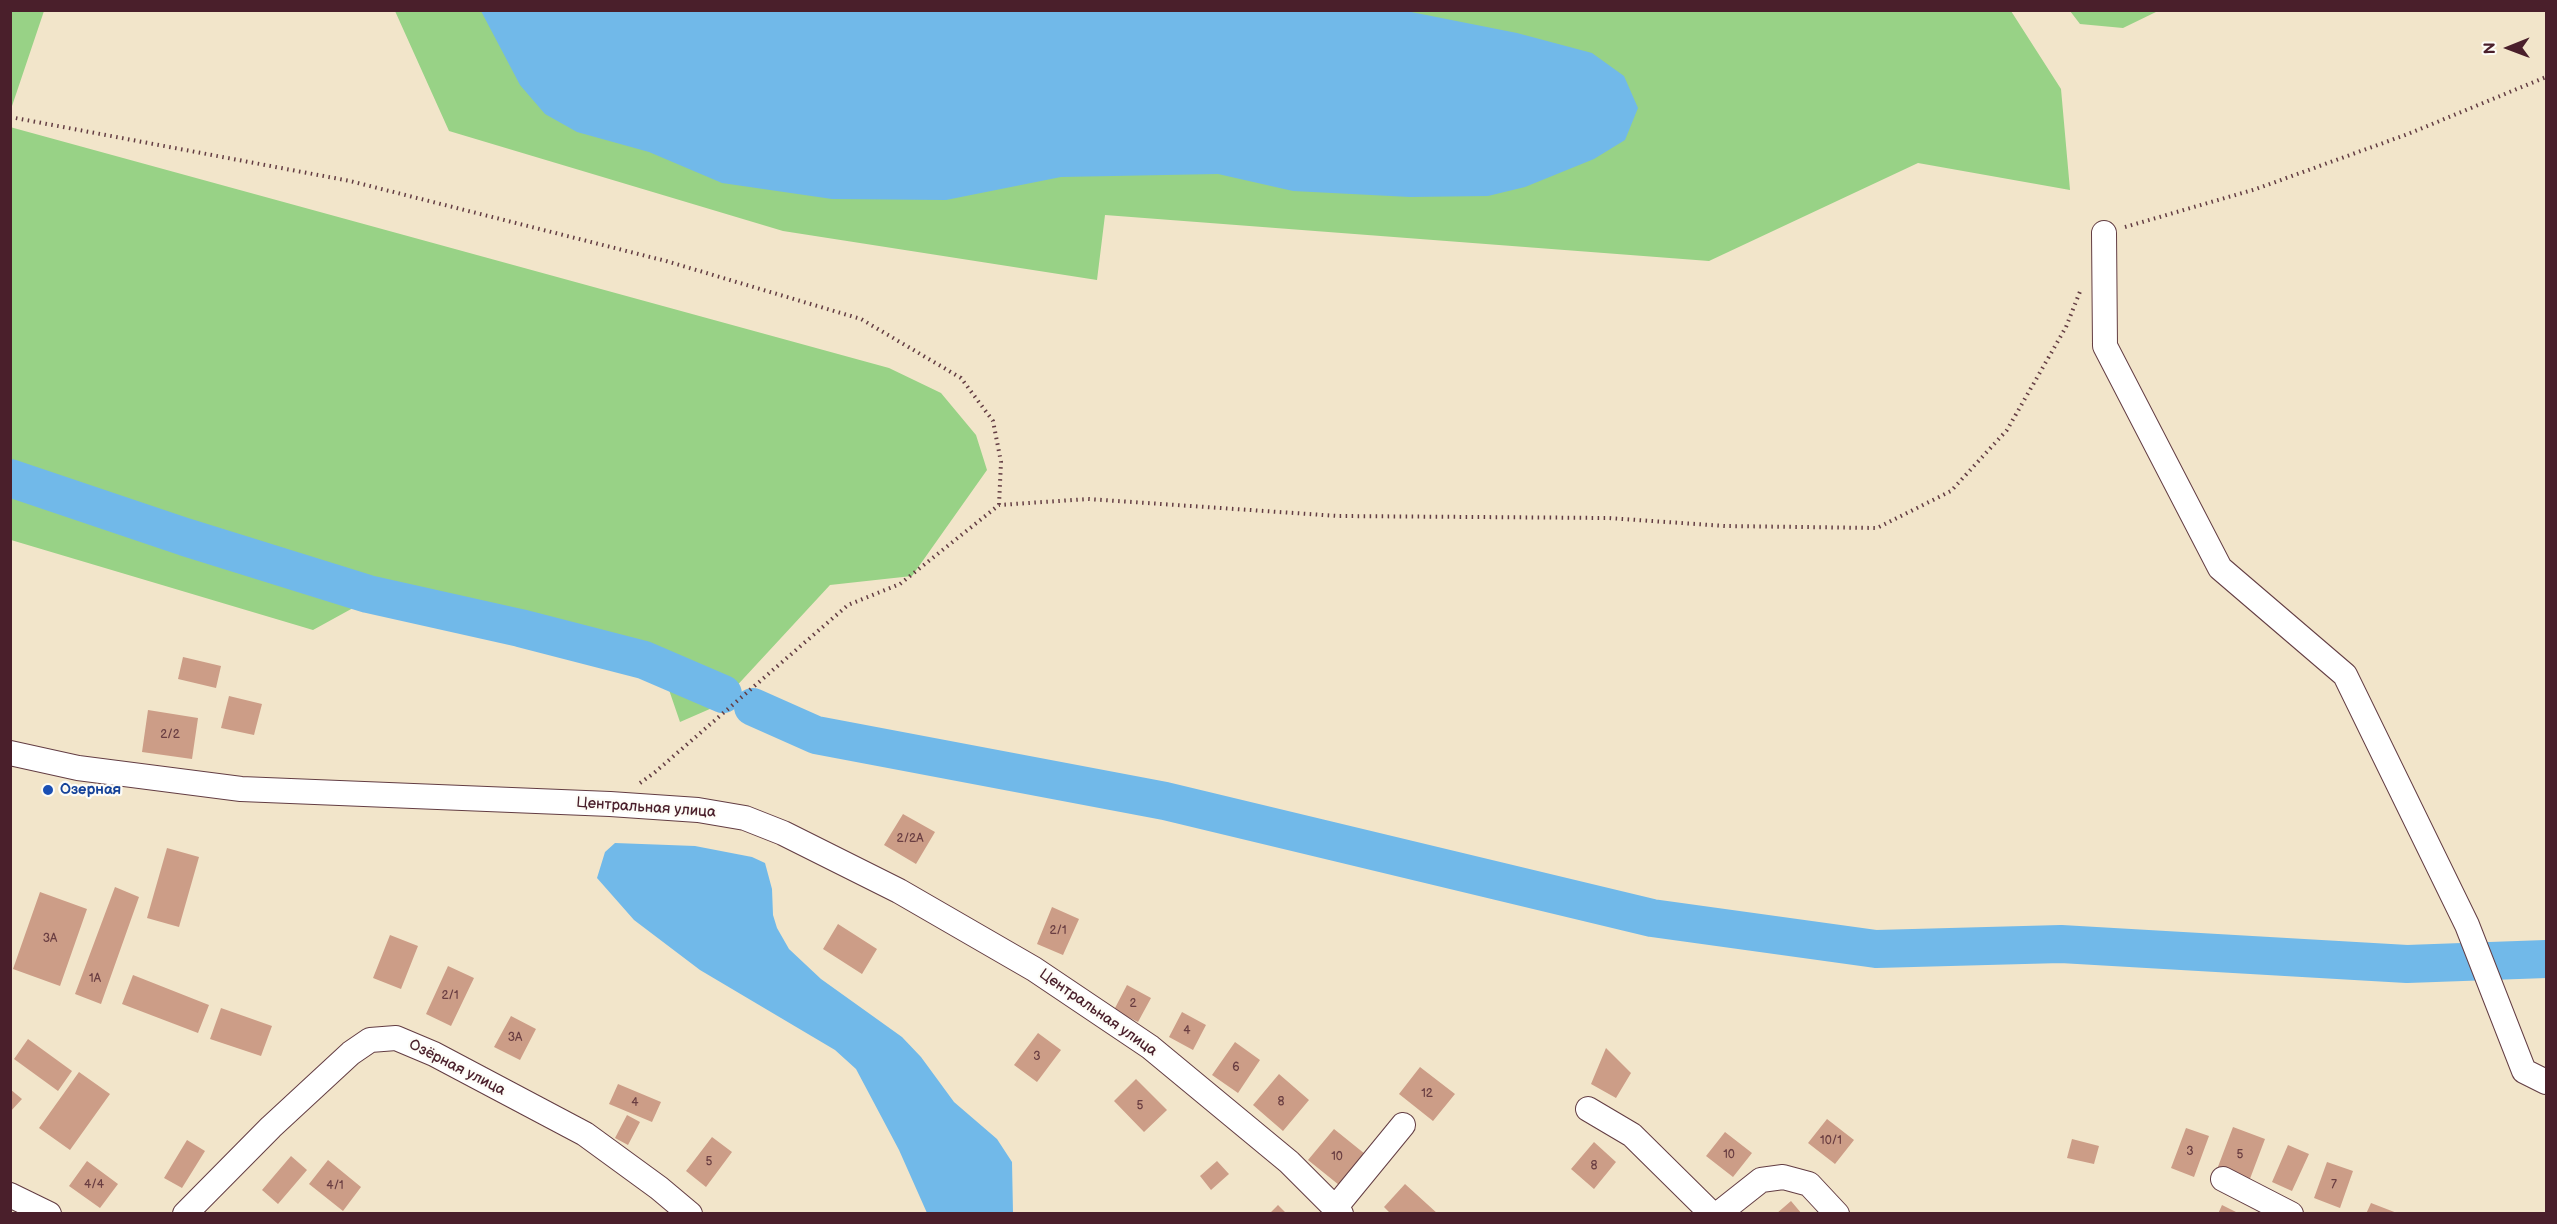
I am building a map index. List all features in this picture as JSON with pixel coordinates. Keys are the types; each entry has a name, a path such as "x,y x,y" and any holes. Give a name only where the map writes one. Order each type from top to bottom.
{"street":[{"path":"2104,233 2104,346 2220,568 2345,675 2467,926 2524,1071 2547,1082"},
{"name":"Центральная улица","path":"10,753 78,768 241,789 610,804 698,810 745,818 783,833 898,891 1034,969 1150,1047 1289,1162 1338,1211"},
{"name":"Озёрная улица","path":"185,1214 272,1127 351,1053 370,1040 396,1038 434,1054 585,1134 660,1188 690,1214"},
{"path":"1588,1109 1632,1134 1712,1214"},
{"path":"1338,1211 1403,1125"},
{"path":"1718,1214 1761,1180 1783,1177 1809,1184 1837,1214"},
{"path":"2223,1179 2291,1214"},
{"path":"10,1195 49,1214"}],"path":[{"path":"2104,233 2256,189 2408,134 2547,77"},
{"path":"10,117 350,181 666,261 861,319 961,378 993,421 1001,462 999,505"},
{"path":"610,804 654,773 848,605 900,584 999,505 1088,499 1338,516 1608,518 1725,526 1877,528 1951,491 2007,430 2066,327 2083,286"}],"green space":[{"path":"10,11 44,11 11,109"},
{"path":"395,11 2011,11 2061,89 2070,190 1918,163 1709,261 1105,215 1097,280 783,231 449,131"},
{"path":"2070,11 2158,11 2123,28 2080,24"},
{"path":"10,127 889,368 941,393 976,435 987,470 912,576 830,585 719,705 680,722 655,649 557,621 373,597 313,630 11,540"}],"water":[{"path":"481,11 1406,11 1517,33 1592,53 1624,76 1638,108 1625,140 1594,159 1525,187 1488,196 1410,197 1293,191 1218,174 1061,177 946,200 832,199 722,183 649,152 577,132 545,114 520,85"},
{"path":"11,474 71,490 87,504 61,504 11,489"},
{"path":"615,843 695,846 752,857 765,863 772,889 773,915 777,928 789,949 821,979 902,1037 921,1057 954,1102 997,1139 1012,1162 1013,1213 927,1213 899,1150 856,1069 835,1050 700,970 634,920 597,878 605,852"}],"building":[{"path":"183,657 221,666 216,688 178,679"},
{"path":"229,696 262,704 254,735 221,728"},
{"path":"148,710 198,718 192,759 142,752"},
{"path":"903,814 935,832 916,864 884,845"},
{"path":"167,848 199,857 179,927 147,918"},
{"path":"115,887 139,897 101,1004 75,994"},
{"path":"40,892 87,909 60,986 13,969"},
{"path":"1052,907 1079,919 1063,955 1037,944"},
{"path":"838,924 877,949 862,974 823,949"},
{"path":"390,935 418,946 401,989 373,978"},
{"path":"448,966 474,978 451,1026 426,1014"},
{"path":"133,975 209,1005 198,1033 122,1004"},
{"path":"1127,985 1151,998 1138,1022 1114,1010"},
{"path":"221,1008 272,1026 261,1056 210,1039"},
{"path":"1182,1012 1206,1025 1193,1050 1169,1037"},
{"path":"511,1016 536,1029 520,1060 494,1047"},
{"path":"1038,1033 1061,1050 1037,1082 1014,1065"},
{"path":"28,1039 72,1071 58,1091 14,1059"},
{"path":"1235,1042 1260,1060 1238,1093 1212,1075"},
{"path":"1606,1048 1631,1073 1616,1098 1591,1084"},
{"path":"1420,1067 1455,1094 1433,1121 1399,1094"},
{"path":"79,1072 110,1094 70,1150 39,1128"},
{"path":"1279,1074 1309,1100 1283,1131 1253,1105"},
{"path":"1136,1079 1167,1110 1144,1132 1114,1101"},
{"path":"618,1084 661,1102 652,1122 609,1104"},
{"path":"10,1089 22,1099 10,1112"},
{"path":"627,1115 640,1122 628,1145 615,1138"},
{"path":"1827,1119 1854,1140 1835,1164 1808,1143"},
{"path":"2233,1127 2265,1139 2248,1184 2216,1172"},
{"path":"2186,1128 2209,1136 2194,1177 2171,1168"},
{"path":"1334,1129 1365,1154 1339,1185 1308,1160"},
{"path":"1725,1132 1752,1153 1733,1177 1706,1156"},
{"path":"712,1137 732,1152 706,1187 686,1171"},
{"path":"2072,1139 2099,1146 2094,1164 2067,1158"},
{"path":"187,1140 205,1151 182,1188 164,1178"},
{"path":"1594,1142 1616,1162 1594,1189 1571,1169"},
{"path":"2288,1145 2309,1154 2292,1191 2272,1182"},
{"path":"291,1156 307,1170 278,1204 262,1190"},
{"path":"328,1160 361,1187 343,1211 309,1184"},
{"path":"87,1161 118,1184 100,1208 69,1186"},
{"path":"1217,1161 1229,1174 1211,1190 1200,1176"},
{"path":"2327,1162 2353,1171 2340,1208 2314,1198"},
{"path":"1405,1184 1438,1214 1391,1214 1384,1207"},
{"path":"1791,1201 1802,1214 1776,1214"},
{"path":"2371,1203 2397,1213 2397,1214 2366,1214"},
{"path":"1278,1205 1287,1214 1269,1214"},
{"path":"2222,1205 2240,1214 2218,1214"}],"waterway":[{"path":"10,478 185,537 368,594 520,628 644,660 723,694"},
{"path":"753,707 816,735 1165,801 1652,918 1876,949 2061,944 2407,964 2546,959"}],"place":[{"name":"Озерная","path":"48,790"}]}
